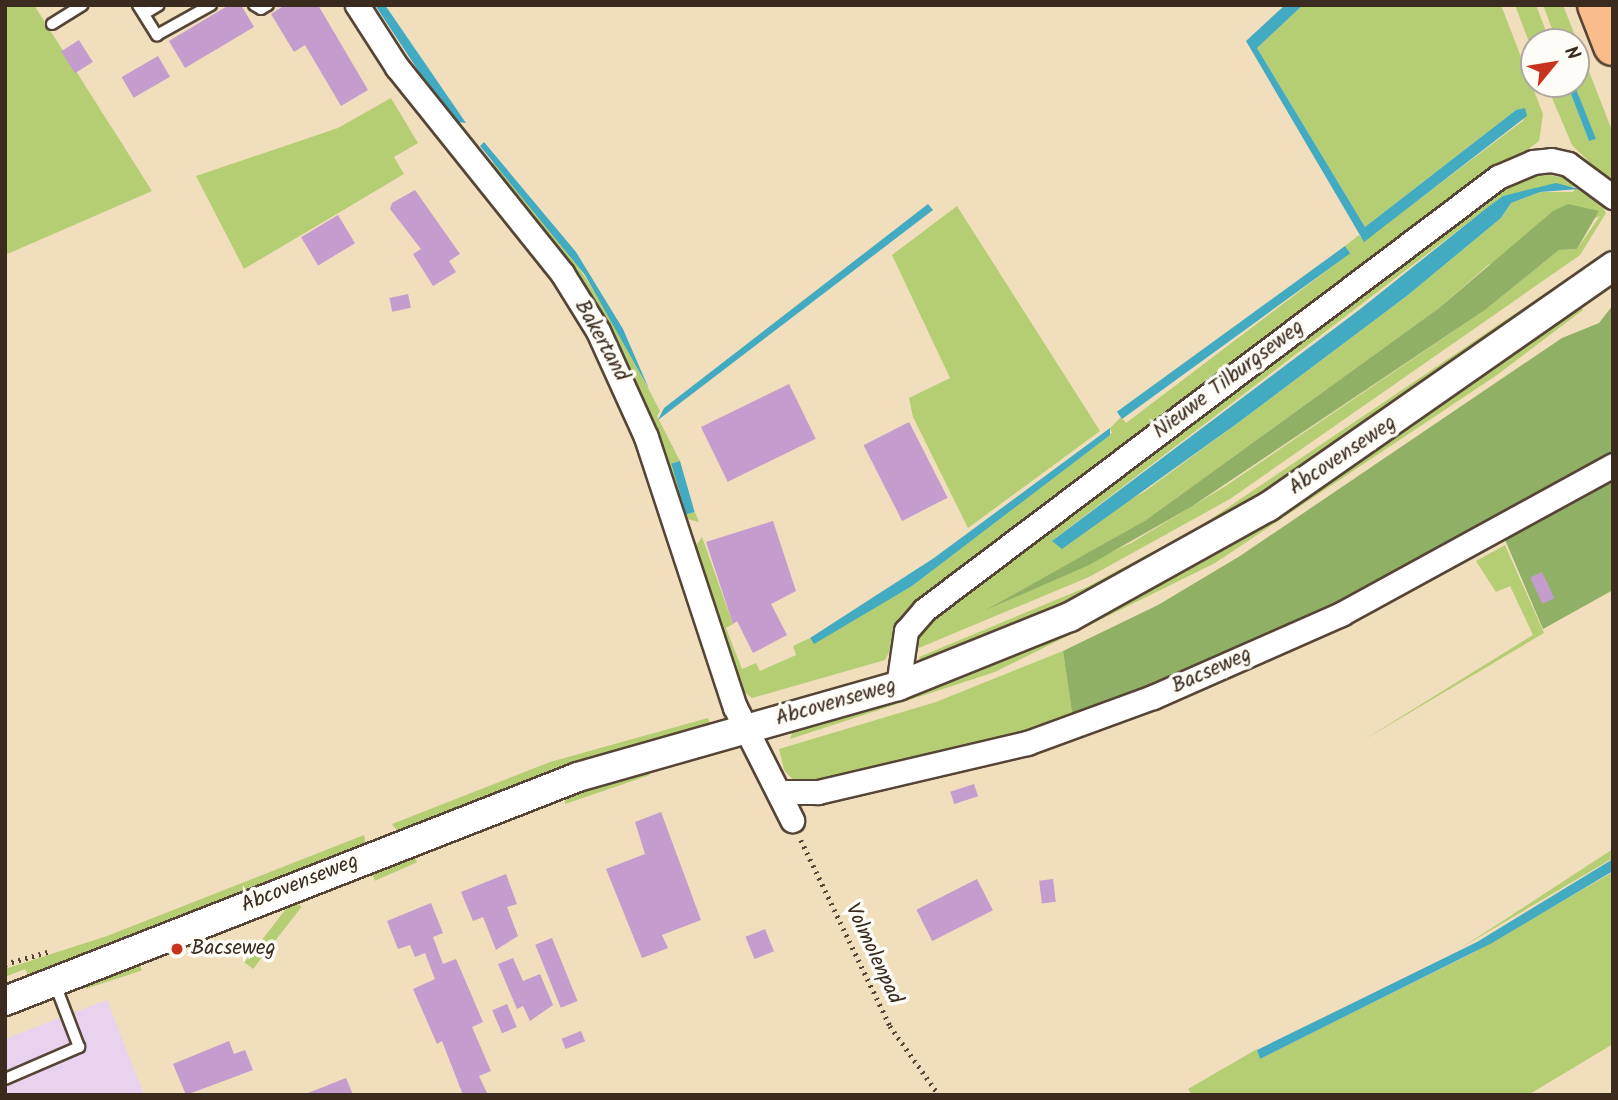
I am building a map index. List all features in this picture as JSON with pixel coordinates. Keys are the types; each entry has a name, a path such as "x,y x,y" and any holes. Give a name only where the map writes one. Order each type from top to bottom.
{"highway":[{"path":"1597,5 1613,46"}],"street":[{"name":"Bakertand","path":"357,5 405,77 562,274 598,331 642,425 735,707 748,729"},
{"name":"Nieuwe Tilburgseweg","path":"898,686 906,631 924,610 1498,177 1533,162 1551,160 1568,164 1613,197"},
{"name":"Abcovenseweg","path":"5,1001 578,777 898,686 1070,617 1169,566 1367,441 1608,270"},
{"name":"Bacseweg","path":"780,792 818,792 1027,743 1153,697 1341,614 1613,466"},
{"path":"748,729 792,820"}],"lane":[{"path":"52,24 83,5"},
{"path":"159,5 141,10 157,35 211,5"},
{"path":"254,5 261,9 268,5"},
{"path":"5,1079 79,1047 54,982"}],"path":[{"name":"Volmolenpad","path":"792,820 890,1026 939,1095"},
{"path":"5,964 63,947"}],"shaded area":[{"path":"107,1000 144,1095 5,1095 5,1039"}],"green space":[{"path":"5,5 34,5 152,191 5,255"},
{"path":"1303,5 1501,5 1520,54 1520,98 1537,98 1543,114 1539,141 897,637 885,660 752,698 739,688 692,551 702,537 733,624 726,628 742,669 756,663 760,671 796,655 793,646 810,638 813,643 912,586 1112,433 1110,428 1121,417 1126,423 1350,253 1345,246 1359,235 1364,241 1524,120 1516,110 1365,227 1257,48"},
{"path":"1515,5 1536,5 1545,28 1524,28"},
{"path":"1543,5 1563,5 1572,28 1552,28"},
{"path":"1590,74 1613,133 1613,185 1572,145 1552,98 1572,98 1589,141 1595,139 1579,98 1590,98"},
{"path":"391,98 418,143 394,157 404,174 244,269 196,176 338,128"},
{"path":"494,162 570,254 612,319 660,411 657,416 680,461 672,463 688,514 695,512 699,522 680,517 657,445 487,168"},
{"path":"1537,173 1567,178 1600,202 1606,213 1580,255 1230,499 1089,577 914,650 925,618 1502,181","holes":["1577,186 1573,192 1540,192 1511,203 1501,218 1408,295 1144,492 1053,540 1503,196","1600,216 1577,249 1559,250 1485,310 1224,487 1131,543 993,607 1146,520 1439,308 1488,265"]},
{"path":"1568,204 1599,211 1577,249 1559,250 1485,310 1191,507 1089,565 986,610 1146,520 1439,308 1553,211"},
{"path":"957,206 1100,431 968,528 913,417 909,398 950,378 892,255"},
{"path":"1568,278 1570,281 1266,493 1057,610 921,665 919,657 1087,587 1199,527"},
{"path":"1579,305 1583,310 1497,375 1215,563 995,672 790,739 794,729 992,664 1083,624 1188,570 1345,470"},
{"path":"1613,305 1613,456 1341,605 1073,719 1063,651 1158,605 1240,556 1562,338 1599,323"},
{"path":"1613,473 1613,590 1543,629 1503,535"},
{"path":"1505,545 1544,633 1362,741 1533,635 1510,586 1496,592 1476,561"},
{"path":"1063,651 1073,719 828,782 795,782 784,770 779,749 936,702"},
{"path":"708,718 710,725 567,767 398,832 392,824 550,762"},
{"path":"646,768 650,775 565,804 566,793"},
{"path":"364,835 366,845 29,977 25,969 5,977 5,969 107,936"},
{"path":"1613,849 1613,858 1459,949 1501,922"},
{"path":"413,853 417,862 375,881 371,872"},
{"path":"1613,872 1613,1044 1528,1095 1192,1095 1188,1089 1257,1049 1260,1059 1471,954"},
{"path":"293,900 302,907 253,969 244,962"},
{"path":"139,962 142,971 86,989 83,980"}],"water":[{"path":"375,5 385,5 466,123 459,122 429,87"},
{"path":"1285,5 1303,5 1257,48 1365,227 1516,110 1525,108 1527,116 1364,242 1246,41"},
{"path":"1572,98 1580,98 1596,139 1589,141"},
{"path":"484,142 576,252 623,329 649,389 585,275 480,146"},
{"path":"1556,183 1579,189 1540,192 1511,203 1501,218 1408,295 1235,425 1062,549 1052,541 1359,310 1503,196"},
{"path":"928,204 933,210 658,420 664,408"},
{"path":"1345,246 1350,253 1122,419 1117,412"},
{"path":"1110,428 1110,435 912,586 814,644 810,638 934,558"},
{"path":"680,461 695,512 686,514 671,463"},
{"path":"1613,859 1613,871 1492,943 1260,1059 1257,1050 1477,942"}],"building":[{"path":"229,5 241,5 254,27 185,68 169,41"},
{"path":"285,5 318,5 368,90 341,106 305,45 294,52 271,14"},
{"path":"79,40 93,62 75,73 61,51"},
{"path":"158,56 170,77 134,98 122,77"},
{"path":"415,190 460,254 449,261 456,272 433,286 413,254 421,249 390,209 392,203"},
{"path":"338,215 355,243 318,265 301,237"},
{"path":"408,294 411,308 392,312 389,298"},
{"path":"789,384 816,439 728,482 701,427"},
{"path":"909,422 948,498 902,521 864,445"},
{"path":"773,521 796,591 771,604 787,635 753,653 737,621 733,624 706,542"},
{"path":"1542,572 1554,598 1542,604 1530,577"},
{"path":"974,784 978,796 954,804 950,792"},
{"path":"661,812 701,920 662,935 668,948 642,958 606,869 645,854 635,822"},
{"path":"506,874 517,904 507,907 518,936 496,950 483,917 473,921 461,892"},
{"path":"977,879 993,910 932,941 916,910"},
{"path":"1053,879 1056,902 1042,904 1039,881"},
{"path":"431,903 443,933 433,937 443,964 456,959 483,1022 472,1027 491,1071 479,1076 488,1095 463,1095 442,1041 437,1044 413,989 435,979 425,953 415,957 410,945 398,949 387,921"},
{"path":"765,929 774,951 755,959 746,937"},
{"path":"552,938 577,1001 561,1008 535,945"},
{"path":"513,958 523,981 540,974 553,1005 530,1021 523,1006 517,1009 498,964"},
{"path":"507,1004 517,1027 502,1033 492,1010"},
{"path":"581,1031 585,1041 566,1049 562,1039"},
{"path":"229,1041 234,1054 245,1050 253,1070 186,1095 173,1064"},
{"path":"346,1078 353,1095 303,1095"}],"place":[{"name":"Bacseweg","path":"177,949"}]}
